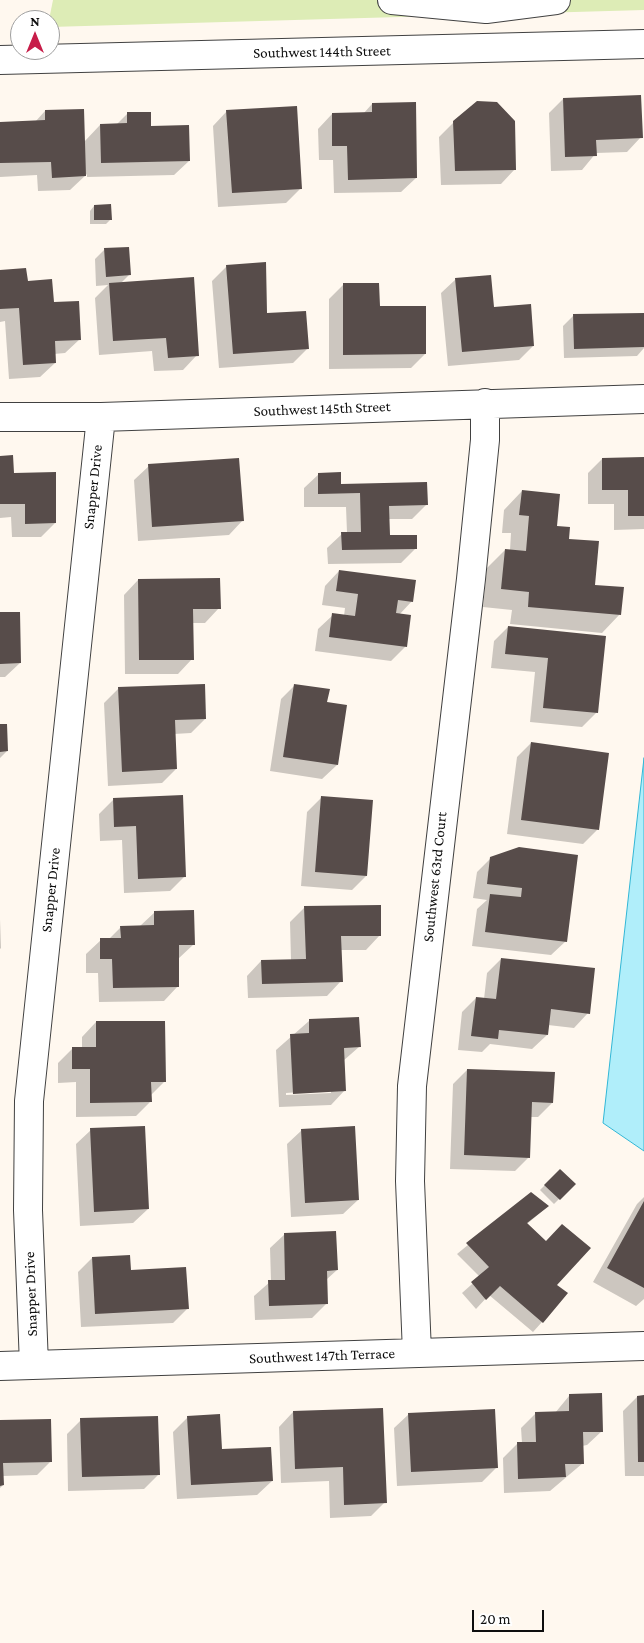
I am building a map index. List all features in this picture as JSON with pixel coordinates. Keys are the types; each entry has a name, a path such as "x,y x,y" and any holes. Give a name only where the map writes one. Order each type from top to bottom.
{"street":[{"path":"392,0 486,9 556,0"},
{"name":"Southwest 144th Street","path":"0,60 644,44"},
{"name":"Southwest 145th Street","path":"0,418 101,417 644,399"},
{"name":"Southwest 63rd Court","path":"417,1353 410,1181 412,1086 471,579 485,440 485,403"},
{"name":"Snapper Drive","path":"34,1365 28,1210 29,1101 101,417"},
{"name":"Southwest 147th Terrace","path":"0,1366 644,1346"}],"green space":[{"path":"53,0 644,0 644,10 60,27 60,10 51,10"}],"water":[{"path":"644,758 644,1151 603,1123"}],"building":[{"path":"641,95 643,138 596,140 597,156 565,157 563,98"},
{"path":"477,101 497,102 515,121 516,170 455,171 453,121"},
{"path":"416,102 417,178 348,180 347,146 332,146 332,113 372,112 372,103"},
{"path":"297,106 302,189 232,193 226,110"},
{"path":"84,109 86,176 52,178 51,162 0,163 0,122 45,120 45,110"},
{"path":"127,112 151,112 151,126 189,125 190,161 101,163 100,124 127,123"},
{"path":"111,204 112,220 94,220 94,205"},
{"path":"129,247 131,275 106,277 104,248"},
{"path":"266,262 267,313 306,311 309,349 233,354 226,265"},
{"path":"26,268 28,281 52,279 54,302 79,301 81,340 55,341 56,363 23,365 19,308 0,309 0,270"},
{"path":"491,275 494,307 531,304 534,346 462,352 455,278"},
{"path":"194,277 199,356 168,358 166,338 113,341 109,283"},
{"path":"343,283 379,283 380,306 426,306 426,354 343,355"},
{"path":"644,313 644,347 574,349 573,314"},
{"path":"13,455 14,473 56,472 56,523 25,524 25,504 0,504 0,456"},
{"path":"644,457 644,516 628,516 628,490 602,490 602,458"},
{"path":"239,458 244,521 152,527 148,464"},
{"path":"341,472 341,484 427,482 428,505 389,506 390,535 417,535 417,549 342,550 341,532 361,532 360,493 318,494 318,473"},
{"path":"522,490 560,494 557,526 570,527 569,539 599,541 595,585 624,587 621,615 528,607 529,592 501,589 505,549 526,551 529,516 519,515"},
{"path":"339,570 416,580 413,602 398,600 396,613 411,615 407,647 329,637 332,613 355,616 358,594 336,591"},
{"path":"220,578 221,609 193,609 194,660 139,660 138,579"},
{"path":"0,612 20,612 21,663 0,664"},
{"path":"508,626 606,636 598,713 543,708 548,658 505,654"},
{"path":"205,684 206,719 175,720 177,769 122,772 118,687"},
{"path":"294,684 330,689 327,702 347,705 338,765 283,757"},
{"path":"0,724 7,724 8,751 0,752"},
{"path":"531,742 609,753 599,830 521,820"},
{"path":"183,795 186,877 138,879 136,826 114,827 113,798"},
{"path":"321,796 373,800 367,876 315,872"},
{"path":"519,847 578,855 567,942 485,932 490,894 521,897 522,888 487,884 490,857"},
{"path":"381,905 381,936 341,936 343,982 262,984 261,960 306,959 304,906"},
{"path":"194,910 195,945 179,945 179,987 113,988 112,959 100,959 100,938 121,938 120,926 154,925 154,911"},
{"path":"501,958 595,968 590,1014 551,1009 548,1035 499,1030 498,1039 471,1036 476,997 496,999"},
{"path":"359,1017 361,1047 344,1048 346,1091 293,1094 290,1034 309,1033 309,1019"},
{"path":"96,1021 165,1021 166,1082 151,1082 152,1102 90,1103 90,1069 72,1069 72,1047 96,1047"},
{"path":"467,1069 555,1072 553,1103 532,1102 530,1158 464,1155"},
{"path":"145,1126 149,1209 94,1212 90,1128"},
{"path":"355,1126 359,1200 305,1203 301,1129"},
{"path":"560,1169 576,1184 560,1200 544,1185"},
{"path":"531,1192 549,1206 527,1223 546,1241 562,1224 591,1248 557,1285 568,1293 543,1323 500,1286 486,1300 471,1282 489,1267 466,1243"},
{"path":"644,1201 644,1288 607,1268"},
{"path":"336,1231 338,1270 327,1271 328,1304 269,1306 268,1280 285,1280 284,1233"},
{"path":"130,1255 131,1270 186,1267 189,1309 95,1314 92,1257"},
{"path":"602,1393 603,1432 583,1432 584,1464 565,1464 566,1477 518,1479 517,1442 536,1442 535,1412 569,1411 569,1394"},
{"path":"644,1395 644,1462 638,1462 637,1396"},
{"path":"383,1408 387,1503 344,1505 343,1467 295,1469 293,1411"},
{"path":"495,1409 498,1468 411,1472 408,1413"},
{"path":"220,1414 222,1449 271,1447 273,1481 191,1485 187,1416"},
{"path":"158,1416 160,1475 82,1477 80,1418"},
{"path":"51,1419 52,1462 3,1463 4,1485 0,1486 0,1420"}]}
